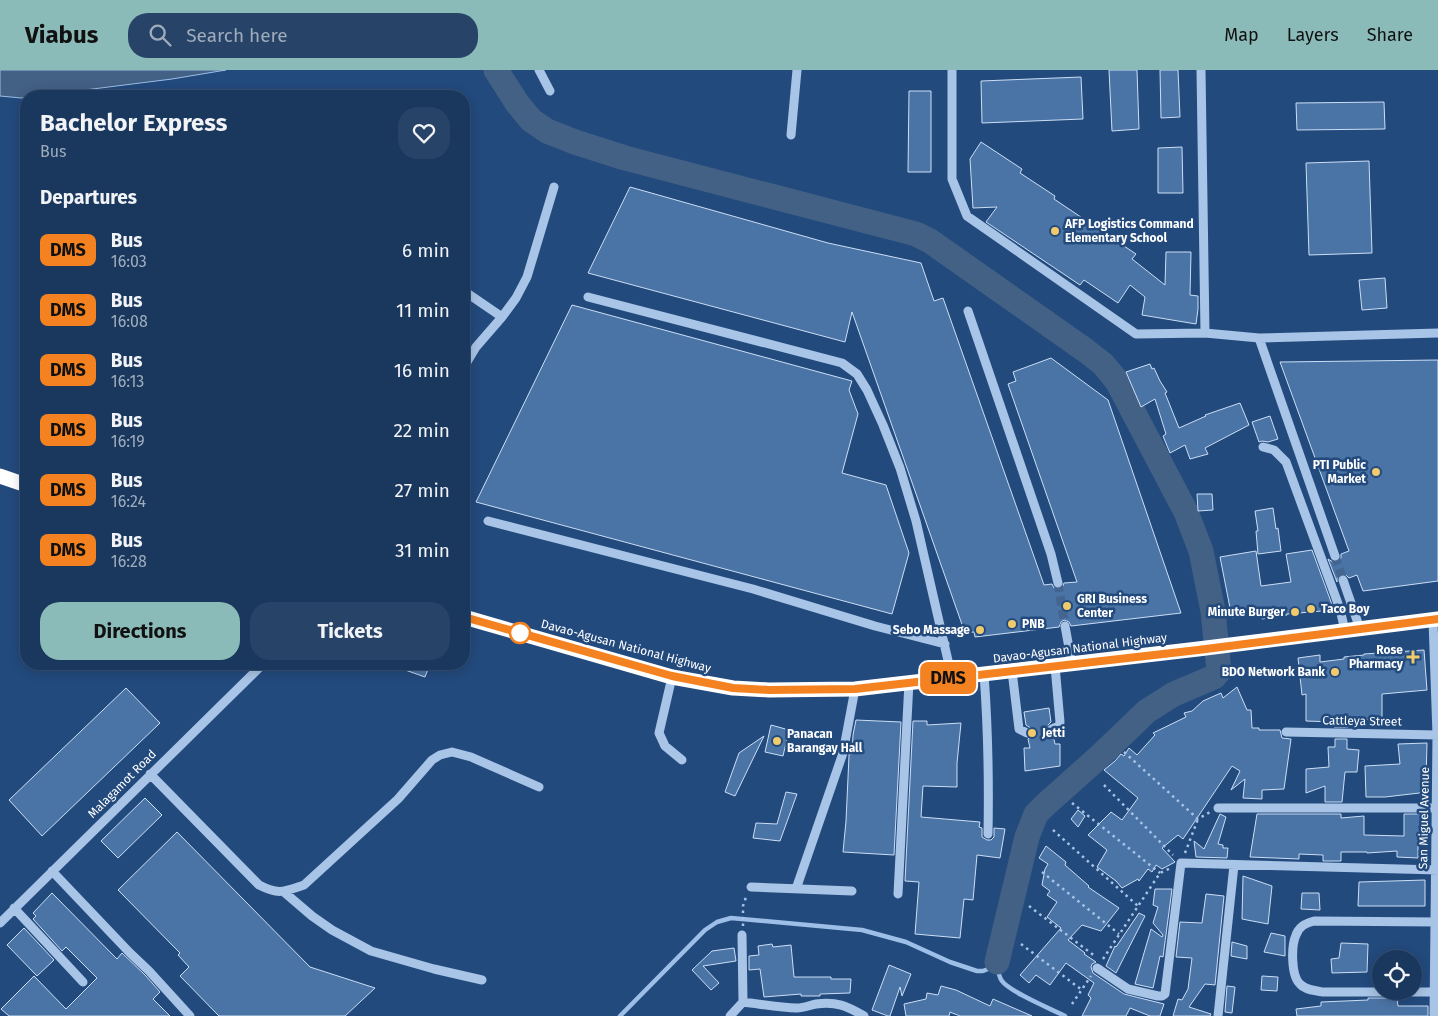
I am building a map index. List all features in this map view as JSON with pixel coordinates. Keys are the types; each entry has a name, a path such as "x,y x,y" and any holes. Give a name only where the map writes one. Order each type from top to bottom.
{"highway":[{"path":"0,476 20,482"},
{"name":"Davao-Agusan National Highway","path":"470,619 672,676 733,688 769,690 855,689 1198,650 1436,620"}],"street":[{"path":"539,70 550,91"},
{"path":"791,135 797,70"},
{"path":"952,70 952,179 967,216 1136,334 1205,333 1259,338 1438,333"},
{"path":"1200,70 1205,333"},
{"path":"470,357 516,298 527,276 554,187"},
{"path":"470,295 502,317"},
{"path":"588,297 842,363 857,374 867,390 900,468 916,521 952,678"},
{"path":"968,311 1051,554 1058,583"},
{"path":"1259,338 1335,556"},
{"path":"1264,446 1274,450 1286,462 1340,609 1345,631"},
{"path":"488,521 753,590 875,626 945,644"},
{"path":"1343,580 1360,629"},
{"name":"San Miguel Avenue","path":"1434,1016 1436,992 1438,735 1436,620"},
{"path":"1065,626 1072,664"},
{"path":"1052,729 1059,726 1060,722 1055,666"},
{"name":"Malagamot Road","path":"0,923 256,670"},
{"path":"1012,671 1019,729 1027,732"},
{"path":"984,674 988,734 988,834"},
{"path":"672,676 659,733 665,746 682,760"},
{"path":"898,894 909,682"},
{"path":"796,889 843,753 855,689"},
{"name":"Cattleya Street","path":"1286,732 1438,735"},
{"path":"150,774 259,885 273,892 284,892 304,886 398,799 432,760 440,755 452,752 472,757 539,787"},
{"path":"1218,808 1437,808"},
{"path":"1099,964 1128,989 1158,996 1166,994 1182,863 1437,870"},
{"path":"1218,1016 1234,865"},
{"path":"52,871 130,954 150,971 190,1016"},
{"path":"751,887 852,891"},
{"path":"284,892 332,930 371,951 482,980"},
{"path":"14,908 83,982"},
{"path":"1436,922 1314,920 1306,922 1300,927 1293,946 1294,975 1298,983 1303,987 1322,992 1436,992"},
{"path":"730,1016 743,1002 742,935"},
{"path":"743,1002 798,1012 815,1004 838,1004 847,1006 864,1016"}],"path":[{"path":"1124,752 1198,819"},
{"path":"1104,785 1182,863"},
{"path":"1072,803 1160,873"},
{"path":"1072,1004 1160,873 1182,863 1198,819 1218,808"},
{"path":"1053,830 1138,906"},
{"path":"1042,872 1119,934"},
{"path":"743,914 744,900 751,887"},
{"path":"1029,906 1099,964"},
{"path":"1021,944 1082,990"}],"water":[{"path":"0,70 226,70 85,90 20,90 20,98 0,96"}],"building":[{"path":"1109,70 1137,70 1139,129 1112,131"},
{"path":"1160,70 1178,70 1180,117 1161,118"},
{"path":"1081,77 1083,119 982,123 981,81"},
{"path":"909,91 931,91 931,172 908,172"},
{"path":"1384,102 1385,129 1297,130 1296,103"},
{"name":"AFP Logistics Command Elementary School","path":"981,142 1022,169 1020,173 1055,196 1054,199 1136,254 1132,259 1165,285 1166,252 1191,252 1190,295 1198,296 1196,324 1142,315 1145,297 1130,285 1118,303 1084,280 1080,285 986,222 997,207 973,208 970,159"},
{"path":"1182,147 1183,193 1158,193 1158,148"},
{"path":"1369,161 1372,253 1309,255 1306,163"},
{"path":"630,187 828,243 921,263 934,301 943,298 1044,585 1052,584 1057,589 1062,588 1064,583 1077,582 1008,384 1016,381 1013,372 1051,358 1108,400 1181,613 1071,626 1069,622 1064,620 1059,627 975,637 974,632 965,633 852,312 845,342 588,273"},
{"path":"1385,278 1387,308 1362,310 1359,280"},
{"path":"572,305 852,381 849,390 858,414 842,473 886,485 909,553 892,614 476,502"},
{"name":"PTI Public Market","path":"1438,360 1438,581 1363,591 1357,575 1349,578 1345,574 1341,574 1337,578 1337,582 1328,559 1338,562 1341,554 1349,551 1280,362"},
{"path":"1150,364 1167,392 1165,393 1179,428 1205,415 1240,403 1249,425 1205,448 1208,454 1190,459 1185,445 1170,453 1163,436 1166,434 1155,399 1141,407 1126,372"},
{"path":"1270,416 1278,439 1259,442 1252,422"},
{"path":"1197,494 1212,494 1213,510 1198,511"},
{"path":"1273,508 1281,551 1258,554 1256,531 1258,531 1255,511"},
{"path":"1312,550 1334,610 1287,614 1262,619 1262,612 1232,618 1220,557 1256,551 1261,586 1291,582 1286,554"},
{"path":"1424,650 1427,690 1382,694 1382,720 1349,719 1348,727 1334,727 1334,722 1306,721 1306,694 1302,695 1298,658 1320,655 1320,662 1364,654"},
{"path":"405,670 428,670 425,677"},
{"path":"1237,687 1247,710 1251,710 1252,728 1280,730 1282,738 1291,739 1284,789 1262,790 1262,799 1243,798 1245,779 1231,790 1240,771 1232,766 1183,839 1178,835 1162,848 1175,862 1162,869 1156,865 1152,872 1148,869 1139,881 1138,879 1122,888 1116,881 1097,867 1107,850 1088,835 1111,812 1122,820 1138,798 1104,770 1121,754 1124,756 1129,748 1137,755 1155,735 1153,733 1186,717 1184,713 1192,711 1203,701 1221,693 1223,698"},
{"path":"126,688 160,723 42,836 9,800"},
{"path":"1049,708 1051,722 1047,726 1046,731 1053,735 1055,744 1060,744 1060,766 1025,771 1024,748 1030,748 1028,739 1033,733 1032,729 1026,725 1024,712"},
{"path":"856,720 901,722 894,855 843,852 849,754 852,754"},
{"path":"913,721 927,721 927,725 961,723 957,787 923,786 921,817 980,822 979,827 982,828 982,837 987,840 991,840 994,837 994,828 1005,829 1000,858 977,855 973,900 964,899 960,938 915,934 919,882 905,881"},
{"name":"Panacan Barangay Hall","path":"771,725 789,730 783,756 765,752"},
{"path":"764,736 735,796 725,792 739,753"},
{"path":"1335,739 1347,739 1347,749 1359,750 1357,772 1345,772 1342,802 1325,802 1325,786 1306,793 1306,769 1329,767 1328,747 1335,747"},
{"path":"1427,743 1426,780 1428,780 1428,792 1385,797 1366,797 1365,766 1400,764 1398,744"},
{"path":"786,792 797,794 780,841 753,838 756,823 777,824"},
{"path":"145,798 162,815 118,858 101,841"},
{"path":"1078,810 1085,816 1078,827 1071,819"},
{"path":"1220,814 1226,817 1218,844 1223,845 1223,848 1228,848 1227,858 1196,857 1194,841 1204,849"},
{"path":"1257,814 1341,814 1341,818 1364,816 1364,835 1404,836 1404,814 1419,814 1423,821 1422,840 1418,839 1418,858 1397,857 1397,851 1341,852 1341,861 1323,861 1323,855 1299,854 1299,859 1250,857"},
{"path":"177,832 310,967 375,988 345,1016 219,1016 180,976 189,967 178,955 180,953 118,890"},
{"path":"1046,846 1066,862 1065,865 1088,887 1119,908 1101,931 1082,925 1068,940 1096,962 1091,967 1093,973 1124,994 1164,1004 1160,1016 1150,1016 1130,1008 1126,1016 1082,1016 1091,998 1088,995 1094,983 1066,963 1050,985 1036,975 1029,983 1020,975 1061,928 1047,917 1057,902 1047,895 1050,891 1042,885 1045,869 1048,864 1039,858"},
{"path":"1243,876 1272,886 1268,924 1242,919"},
{"path":"1425,880 1425,906 1358,906 1359,882"},
{"path":"1155,889 1172,889 1163,957 1160,956 1153,988 1135,984 1151,929 1162,937 1163,935 1153,923 1158,907 1153,905"},
{"path":"52,893 117,959 122,953 145,975 160,992 153,999 170,1016 9,1016 1,1009 34,976 66,1009 97,978 66,947 62,951 33,919 36,916 33,913"},
{"path":"1302,893 1319,893 1320,910 1301,909"},
{"path":"1206,894 1224,896 1215,985 1205,984 1189,1007 1211,1014 1210,1016 1173,1016 1178,999 1182,1000 1188,989 1192,958 1176,957 1180,922 1202,923"},
{"path":"1139,913 1145,916 1116,973 1106,966 1115,946"},
{"path":"24,928 54,960 37,976 7,945"},
{"path":"1271,933 1285,936 1285,956 1264,952"},
{"path":"1232,942 1247,946 1247,959 1231,956"},
{"path":"1341,943 1368,944 1367,972 1332,973 1331,959 1339,958"},
{"path":"772,944 773,947 791,945 794,977 851,979 850,993 820,994 820,996 801,996 801,994 764,997 760,969 749,970 749,956 759,955 758,946"},
{"path":"734,948 736,961 703,966 719,983 711,990 692,970 712,951"},
{"path":"889,965 911,974 902,996 900,987 890,1016 888,1016 872,1010"},
{"path":"1262,976 1278,977 1277,991 1261,990"},
{"path":"941,986 956,990 990,1006 993,999 1032,1016 960,1016 950,1012 949,1016 906,1016 904,1004 926,999 927,993 938,995"},
{"path":"1227,986 1235,987 1232,1013 1225,1012"},
{"path":"1368,998 1372,998 1372,1000 1397,1000 1398,1006 1428,1006 1428,1016 1297,1016 1296,1009 1321,1006 1321,1002 1368,1000"}],"waterway":[{"path":"496,70 517,103 531,120 547,131 625,158 916,234 930,241 1085,350 1103,364 1117,381 1186,512 1201,551 1213,611 1219,671 1214,677 1174,694 1147,711 1036,814 1027,837 997,962"},
{"path":"620,1016 705,930 717,922 731,918 862,930 906,942 950,962 977,971 988,969 997,962 998,972 1006,985 1065,1016"}],"tunnel":[{"path":"1335,556 1343,580"},
{"path":"1058,583 1065,626"},
{"path":"1027,733 1052,729"}],"bus line":[{"name":"DMS","path":"470,619 704,684 769,690 855,689 1198,650 1438,619"}],"place":[{"name":"AFP Logistics Command Elementary School","path":"1055,231"},
{"name":"PTI Public Market","path":"1376,472"},
{"name":"GRI Business Center","path":"1067,606"},
{"name":"Taco Boy","path":"1311,609"},
{"name":"Minute Burger","path":"1295,612"},
{"name":"PNB","path":"1012,624"},
{"name":"Sebo Massage","path":"980,630"},
{"name":"Rose Pharmacy","path":"1413,657"},
{"name":"BDO Network Bank","path":"1335,672"},
{"name":"Jetti","path":"1032,733"},
{"name":"Panacan Barangay Hall","path":"777,741"}]}
